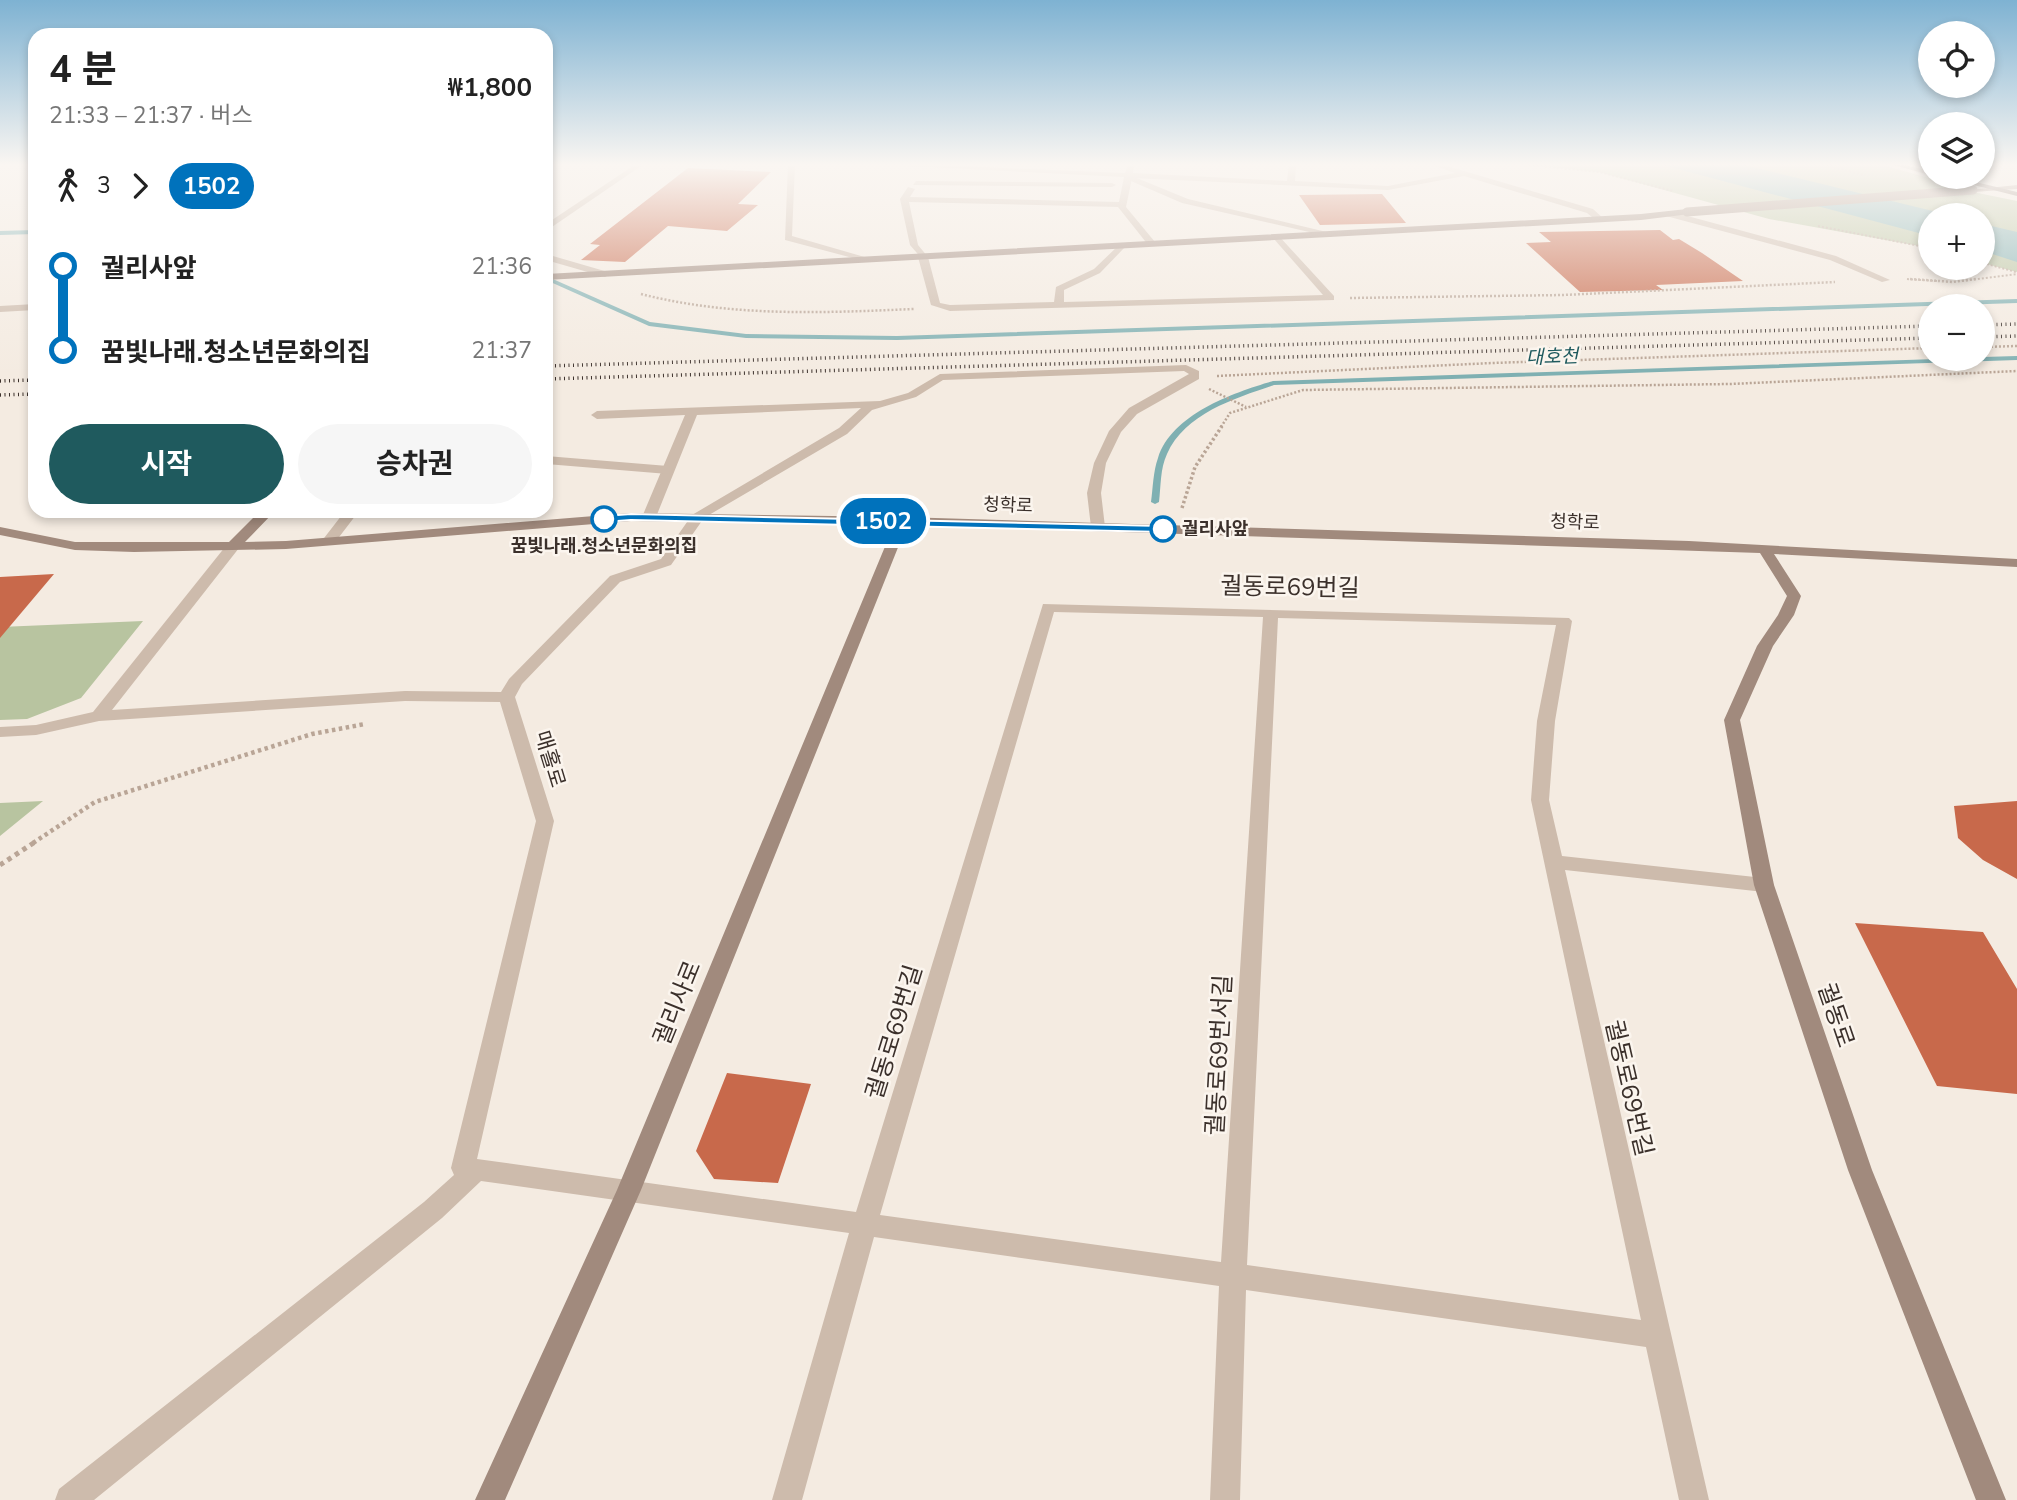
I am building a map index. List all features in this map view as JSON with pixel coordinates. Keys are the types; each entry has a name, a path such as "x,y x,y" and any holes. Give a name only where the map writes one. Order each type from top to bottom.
{"street":[{"path":"788,234 788,237 864,260"},
{"path":"912,234 914,245 923,257 936,305 950,309 1331,298"},
{"path":"1144,234 1152,244"},
{"path":"553,277 1331,234"},
{"path":"1744,234 1833,258 1885,280"},
{"path":"1277,237 1331,298"},
{"path":"1059,306 1059,289 1097,271 1121,246"},
{"path":"553,259 605,274"},
{"path":"0,309 28,307"},
{"path":"0,732 36,730 99,716 405,695 506,697 515,682 615,579 666,562 697,518 843,431 868,408 912,394 940,377 1185,368 1195,373 1195,377 1132,411 1115,432 1100,463 1094,493 1098,527"},
{"path":"597,415 881,404"},
{"path":"649,517 693,411"},
{"path":"553,461 668,470"},
{"name":"청학로","path":"0,531 75,546 134,548 328,542 649,517 1175,529 1765,549 2017,563"},
{"path":"99,716 234,545 261,518"},
{"path":"328,542 347,518"},
{"name":"궐리사로","path":"490,1500 629,1189 902,522"},
{"name":"궐동로","path":"1765,549 1794,596 1765,646 1732,720 1763,884 1860,1171 1991,1500"},
{"name":"궐동로69번길","path":"787,1500 865,1223 1048,607 1564,621 1546,721 1540,800 1694,1500"},
{"name":"궐동로69번서길","path":"1225,1500 1233,1274 1271,613"},
{"name":"매홀로","path":"477,1168 463,1168 545,821 506,697"},
{"path":"1552,862 1763,884"},
{"path":"70,1500 433,1210 477,1168 1657,1335"}],"path":[{"path":"1995,267 2017,273"},
{"path":"1331,298 1563,295 1885,280 1953,282 2017,273"},
{"path":"605,274 611,282 622,288 650,297 729,310 778,313 950,309"},
{"path":"1995,346 2017,346"},
{"path":"1195,377 1492,363 1918,348"},
{"path":"1175,529 1195,467 1230,412 1303,390 1730,384 2017,371"},
{"path":"1209,389 1247,407"},
{"path":"0,865 95,802 312,734 378,722"}],"green space":[{"path":"1852,234 1918,234 1918,246"},
{"path":"1995,234 2017,234 2017,272 1995,266"},
{"path":"143,621 81,698 27,719 0,720 0,627"},
{"path":"43,801 0,836 0,803"}],"water":[{"path":"1995,234 2017,234 2017,262 1995,255"}],"building":[{"path":"603,234 658,234 625,262 581,260 600,245 590,244"},
{"path":"1541,234 1665,234 1673,240 1679,239 1743,281 1656,285 1663,290 1580,292 1526,243 1551,242"},
{"path":"54,574 0,638 0,577"},
{"path":"2017,801 2017,879 1983,860 1958,838 1954,806"},
{"path":"1855,923 1983,932 2017,989 2017,1094 1937,1086"},
{"path":"727,1073 811,1084 778,1183 714,1179 696,1151"}],"waterway":[{"path":"553,281 649,324 746,336 897,338 2017,301"},
{"name":"대호천","path":"1155,502 1162,455 1175,436 1198,415 1212,407 1273,383 2017,358"}],"railway":[{"path":"1995,325 2017,324"},
{"path":"553,366 1918,326"},
{"path":"1995,337 2017,336"},
{"path":"553,379 1918,338"},
{"path":"0,381 28,380"},
{"path":"0,395 28,394"}],"bus line":[{"name":"1502","path":"604,519 631,517 876,521 1163,529"}],"place":[{"name":"꿈빛나래.청소년문화의집","path":"604,519"},
{"name":"궐리사앞","path":"1163,529"}]}
